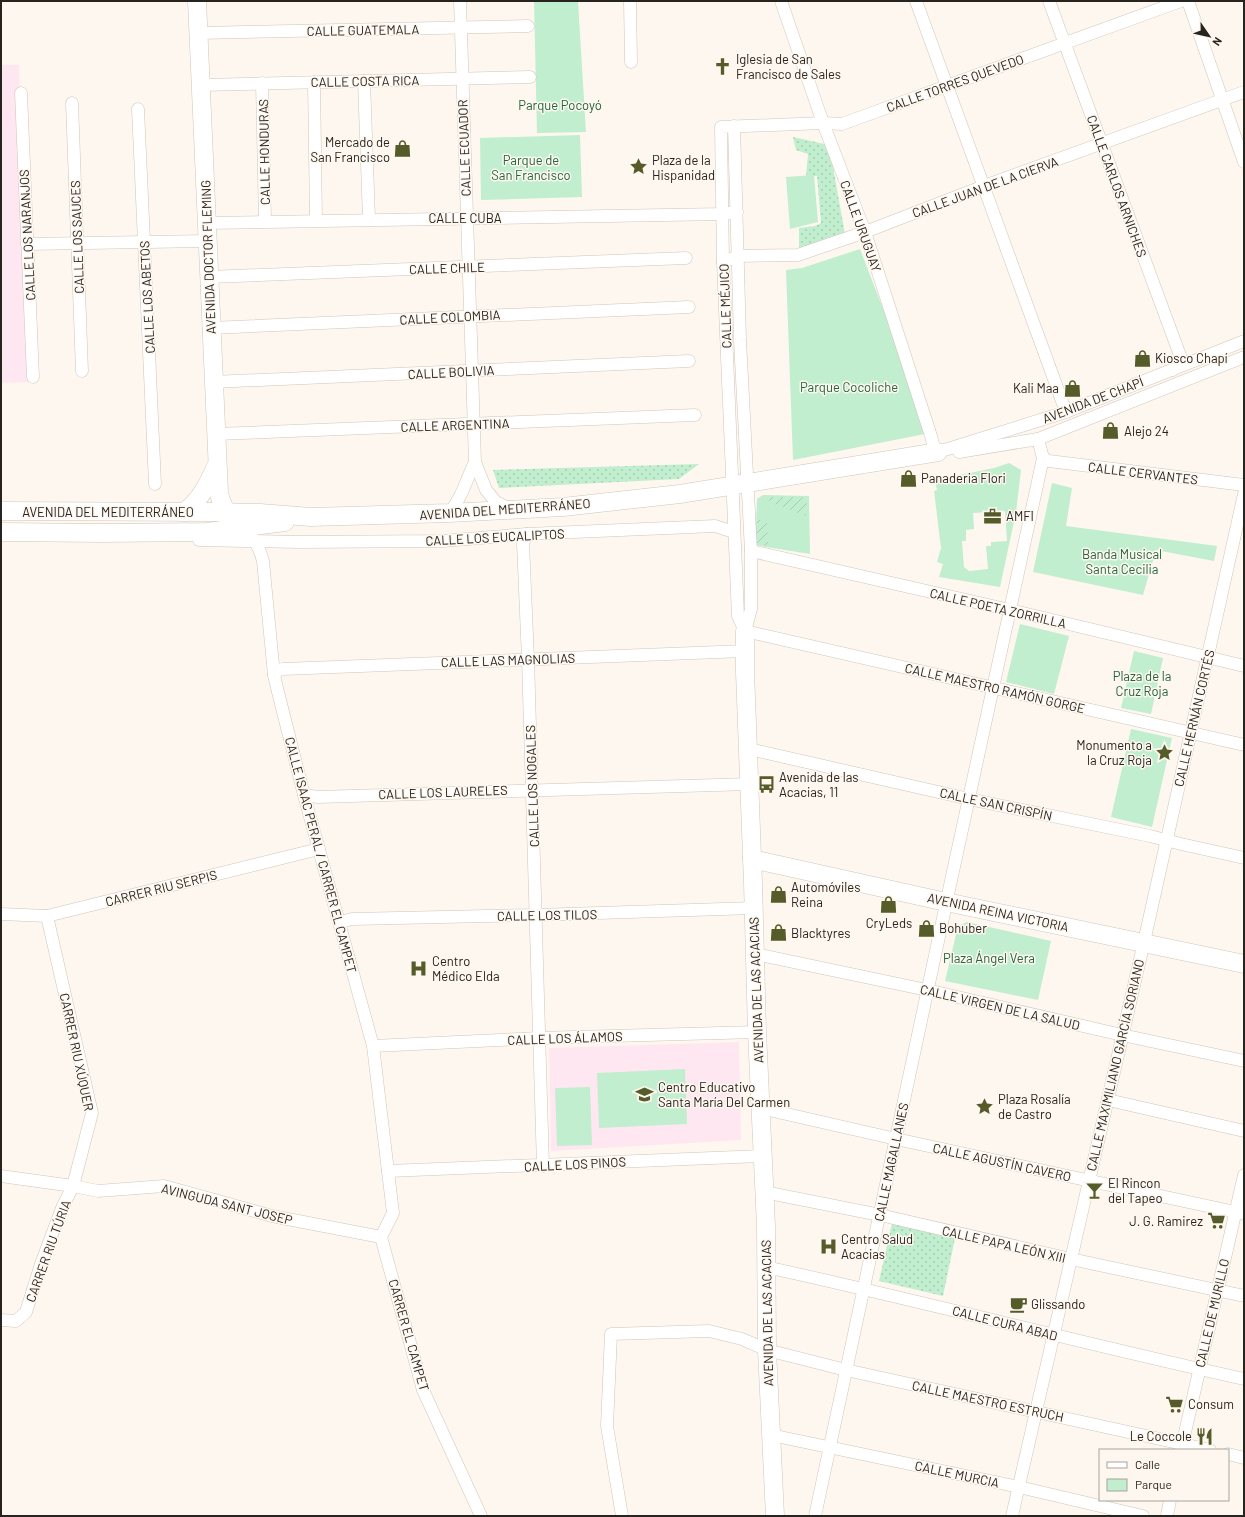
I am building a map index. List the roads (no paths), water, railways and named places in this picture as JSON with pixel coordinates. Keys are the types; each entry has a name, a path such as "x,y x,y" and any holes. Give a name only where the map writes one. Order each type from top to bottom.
{"street":[{"name":"AVENIDA DOCTOR FLEMING","path":"197,1 213,382 220,508"},
{"name":"CALLE ECUADOR","path":"460,1 475,462 486,490 496,502 510,509"},
{"path":"630,1 631,62"},
{"name":"CALLE URUGUAY","path":"781,1 823,123 865,232 936,452"},
{"path":"916,1 1066,412"},
{"name":"CALLE CARLOS ARNICHES","path":"1049,1 1181,358 1173,370"},
{"name":"CALLE TORRES QUEVEDO","path":"721,127 823,123 842,124 1181,1"},
{"path":"1188,1 1244,162"},
{"name":"CALLE GUATEMALA","path":"199,33 528,26"},
{"name":"CALLE COSTA RICA","path":"201,85 530,77"},
{"path":"364,81 369,219"},
{"path":"314,82 316,220"},
{"name":"CALLE HONDURAS","path":"262,83 265,221"},
{"name":"CALLE JUAN DE LA CIERVA","path":"723,262 738,256 798,255 865,232 984,186 1244,92"},
{"name":"CALLE LOS NARANJOS","path":"21,93 33,377"},
{"name":"CALLE LOS SAUCES","path":"72,103 82,371"},
{"name":"CALLE LOS ABETOS","path":"138,109 156,484"},
{"name":"CALLE MÉJICO","path":"734,126 740,340 740,484"},
{"name":"CALLE MÉJICO","path":"721,127 724,214 723,262 740,484"},
{"name":"CALLE CUBA","path":"206,223 466,217 493,218 724,214 736,212"},
{"path":"27,244 207,241"},
{"name":"CALLE CHILE","path":"209,277 686,258"},
{"name":"CALLE COLOMBIA","path":"211,328 689,307"},
{"name":"AVENIDA DE CHAPÍ","path":"740,484 936,452 1066,412 1244,341"},
{"name":"AVENIDA DE CHAPÍ","path":"936,452 959,452 1038,439 1244,357"},
{"name":"CALLE BOLIVIA","path":"213,382 689,361"},
{"path":"1228,363 1244,361"},
{"name":"CALLE ARGENTINA","path":"216,434 695,415"},
{"path":"1038,439 1043,458"},
{"name":"CALLE CERVANTES","path":"1043,458 1049,461 1244,486"},
{"name":"CALLE MAGALLANES","path":"815,1516 927,990 1043,458"},
{"name":"CALLE ECUADOR","path":"449,513 456,505 463,492 475,462"},
{"path":"184,512 194,504 206,489 217,463"},
{"name":"AVENIDA DEL MEDITERRÁNEO","path":"1,511 184,512 220,508 311,517 449,513 563,507 630,500 740,484"},
{"name":"AVENIDA DE LAS ACACIAS","path":"740,484 734,532 738,616 745,631"},
{"name":"AVENIDA DE LAS ACACIAS","path":"740,484 751,551 751,609 745,631 745,652 757,1032 764,1192 767,1350 775,1516"},
{"name":"CALLE HERNÁN CORTÉS","path":"1144,942 1244,494"},
{"path":"220,508 233,522 255,540"},
{"name":"AVENIDA DEL MEDITERRÁNEO","path":"151,532 196,527 204,523 220,508"},
{"name":"AVENIDA DEL MEDITERRÁNEO","path":"1,532 207,532 277,524 311,517"},
{"name":"CALLE LOS EUCALIPTOS","path":"255,540 298,542 443,541 527,534 715,526 734,532"},
{"name":"AVENIDA DEL MEDITERRÁNEO","path":"102,533 157,539 255,540"},
{"name":"CALLE LOS NOGALES","path":"527,534 523,543 528,659 543,1166"},
{"name":"CALLE ISAAC PERAL / CARRER EL CAMPET","path":"255,540 263,561 274,675 304,795 373,1046 388,1171"},
{"name":"CALLE POETA ZORRILLA","path":"751,551 1010,610 1244,666"},
{"name":"CALLE MAESTRO RAMÓN GORGE","path":"745,631 1244,745"},
{"name":"CALLE LAS MAGNOLIAS","path":"274,675 278,670 283,669 745,652"},
{"name":"CALLE SAN CRISPÍN","path":"749,749 969,799 1166,840 1244,858"},
{"name":"CALLE LOS LAURELES","path":"304,795 318,797 750,784"},
{"name":"CARRER RIU SERPIS","path":"1,914 47,916 319,849"},
{"name":"AVENIDA REINA VICTORIA","path":"752,859 946,902 1244,964"},
{"name":"CALLE LOS TILOS","path":"340,922 352,919 754,908"},
{"name":"CARRER RIU XÚQUER","path":"47,916 92,1113 72,1186"},
{"name":"CALLE MAXIMILIANO GARCÍA SORIANO","path":"1012,1516 1144,942"},
{"name":"CALLE VIRGEN DE LA SALUD","path":"755,954 927,990 1122,1035 1244,1061"},
{"name":"CALLE LOS ÁLAMOS","path":"373,1046 539,1038 757,1032"},
{"path":"1108,1100 1244,1131"},
{"name":"CALLE AGUSTÍN CAVERO","path":"760,1108 896,1139 1240,1213"},
{"name":"CALLE LOS PINOS","path":"388,1171 543,1166 762,1156"},
{"path":"381,1237 393,1213 388,1171"},
{"name":"AVINGUDA SANT JOSEP","path":"1,1176 98,1191 164,1186 272,1216 381,1237"},
{"name":"CALLE DE MURILLO","path":"1182,1447 1218,1290 1240,1213 1244,1176"},
{"name":"CARRER RIU TÚRIA","path":"1,1320 16,1321 26,1312 41,1264 72,1186"},
{"name":"CALLE PAPA LEÓN XIII","path":"764,1192 880,1215 1071,1259 1244,1296"},
{"name":"CARRER EL CAMPET","path":"381,1237 423,1390 481,1516"},
{"name":"CALLE CURA ABAD","path":"766,1267 864,1288 1054,1335 1244,1379"},
{"name":"CALLE MAESTRO ESTRUCH","path":"622,1516 608,1426 611,1334 709,1331 742,1339 767,1350 846,1370 1036,1412 1182,1447 1201,1449"},
{"name":"CALLE MURCIA","path":"771,1435 1019,1487 1143,1516"},
{"path":"1229,1454 1244,1458"},
{"path":"1167,1516 1170,1501"}],"place":[{"name":"Iglesia de San Francisco de Sales","path":"723,66"},
{"name":"Mercado de San Francisco","path":"403,149"},
{"name":"Plaza de la Hispanidad","path":"639,167"},
{"name":"Kiosco Chapí","path":"1142,358"},
{"name":"Kali Maa","path":"1072,388"},
{"name":"Alejo 24","path":"1111,431"},
{"name":"Panaderia Flori","path":"908,478"},
{"name":"AMFI","path":"993,516"},
{"name":"Monumento a la Cruz Roja","path":"1165,752"},
{"name":"Avenida de las Acacias, 11","path":"766,784"},
{"name":"Automóviles Reina","path":"778,894"},
{"name":"CryLeds","path":"889,904"},
{"name":"Bohuber","path":"926,928"},
{"name":"Blacktyres","path":"778,933"},
{"name":"Centro Médico Elda","path":"419,968"},
{"name":"Centro Educativo Santa María Del Carmen","path":"645,1094"},
{"name":"Plaza Rosalía de Castro","path":"985,1106"},
{"name":"El Rincon del Tapeo","path":"1095,1190"},
{"name":"J. G. Ramirez","path":"1216,1221"},
{"name":"Centro Salud Acacias","path":"828,1246"},
{"name":"Glissando","path":"1018,1304"},
{"name":"Consum","path":"1175,1404"},
{"name":"Le Coccole","path":"1205,1436"}],"park label":[{"name":"Parque Pocoyó","path":"560,105"},
{"name":"Parque de San Francisco","path":"531,168"},
{"name":"Parque Cocoliche","path":"849,387"},
{"name":"Banda Musical Santa Cecilia","path":"1122,562"},
{"name":"Plaza de la Cruz Roja","path":"1142,684"},
{"name":"Plaza Ángel Vera","path":"989,958"}]}
